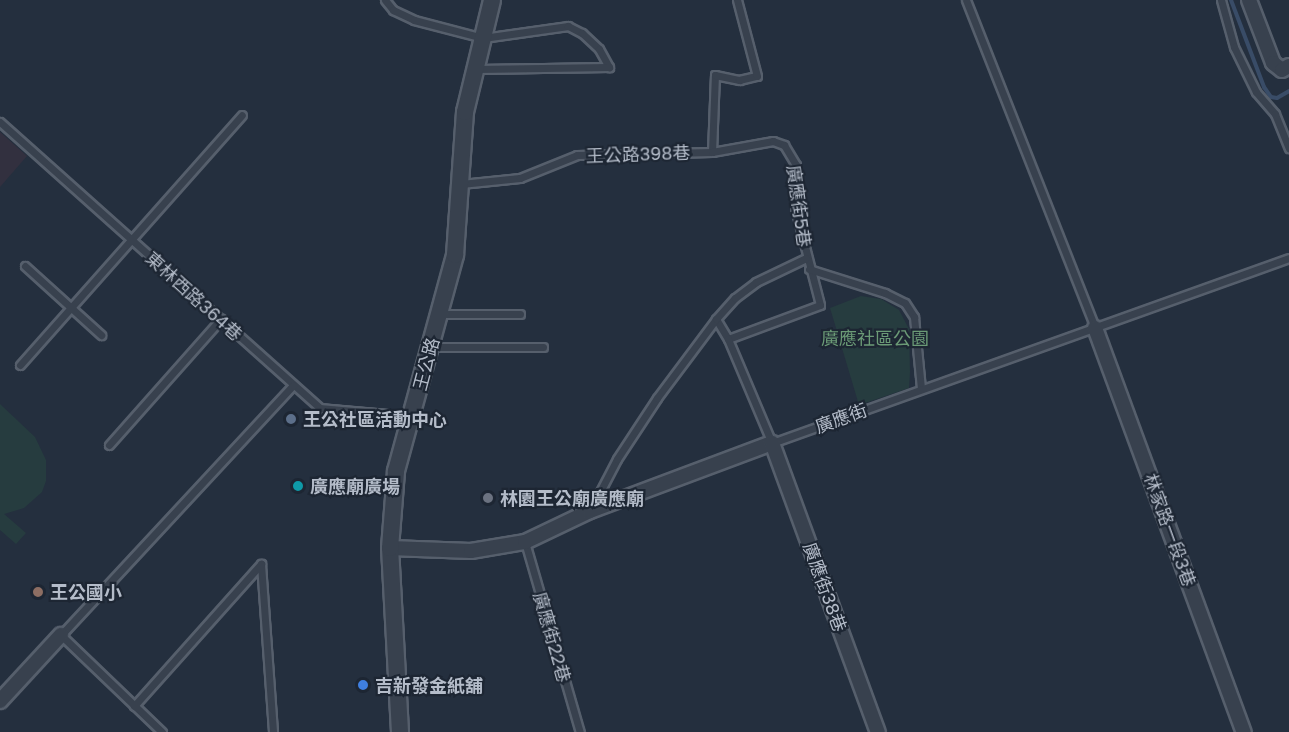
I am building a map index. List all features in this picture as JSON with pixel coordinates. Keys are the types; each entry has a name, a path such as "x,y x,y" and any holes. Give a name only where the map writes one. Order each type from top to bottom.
{"street":[{"name":"王公路","path":"400,732 390,548 396,471 429,347 441,314 455,255 465,112 492,0"},
{"path":"1249,0 1273,63 1282,70 1289,66"},
{"name":"林家路一段3巷","path":"1095,328 1244,732"},
{"name":"廣應街","path":"390,548 471,551 525,542 590,511 772,443"},
{"name":"廣應街38巷","path":"772,443 878,732"},
{"path":"0,701 61,635"}],"lane":[{"path":"385,0 393,10 414,20 483,38 568,26 582,33 599,49 609,67 474,69"},
{"path":"712,152 716,75 739,80 757,76 736,0"},
{"path":"966,0 1095,328"},
{"path":"1221,0 1234,47 1256,92 1275,114 1289,148"},
{"path":"20,364 242,115"},
{"name":"東林西路364巷","path":"0,122 320,408 412,416"},
{"name":"廣應街5巷","path":"712,152 772,141 784,145 796,165 795,208 819,305 728,339"},
{"name":"王公路398巷","path":"461,184 520,178 577,155 712,152"},
{"path":"590,511 617,459 651,406 716,319 735,298 756,282 806,258"},
{"name":"廣應街","path":"772,443 1289,258"},
{"path":"25,266 101,335"},
{"path":"809,269 885,293 905,303 914,317 921,388"},
{"path":"441,314 520,314"},
{"path":"109,446 221,319"},
{"path":"716,319 728,339 772,443"},
{"path":"429,347 543,347"},
{"path":"162,732 61,635 293,385"},
{"name":"廣應街22巷","path":"525,542 580,732"},
{"path":"134,706 261,564 273,732"}],"shaded area":[{"path":"0,132 27,156 0,187"}],"green space":[{"name":"廣應社區公園","path":"861,296 881,299 899,310 909,329 910,372 909,388 859,405 830,308"},
{"path":"0,404 35,437 46,460 46,481 42,492 24,508 4,514 26,533 16,544 0,530"}],"waterway":[{"path":"1231,0 1264,87 1271,97 1277,98 1289,91"}],"place":[{"name":"王公社區活動中心","path":"291,419"},
{"name":"廣應廟廣場","path":"298,486"},
{"name":"林園王公廟廣應廟","path":"488,498"},
{"name":"王公國小","path":"38,592"},
{"name":"吉新發金紙舖","path":"363,685"}]}
